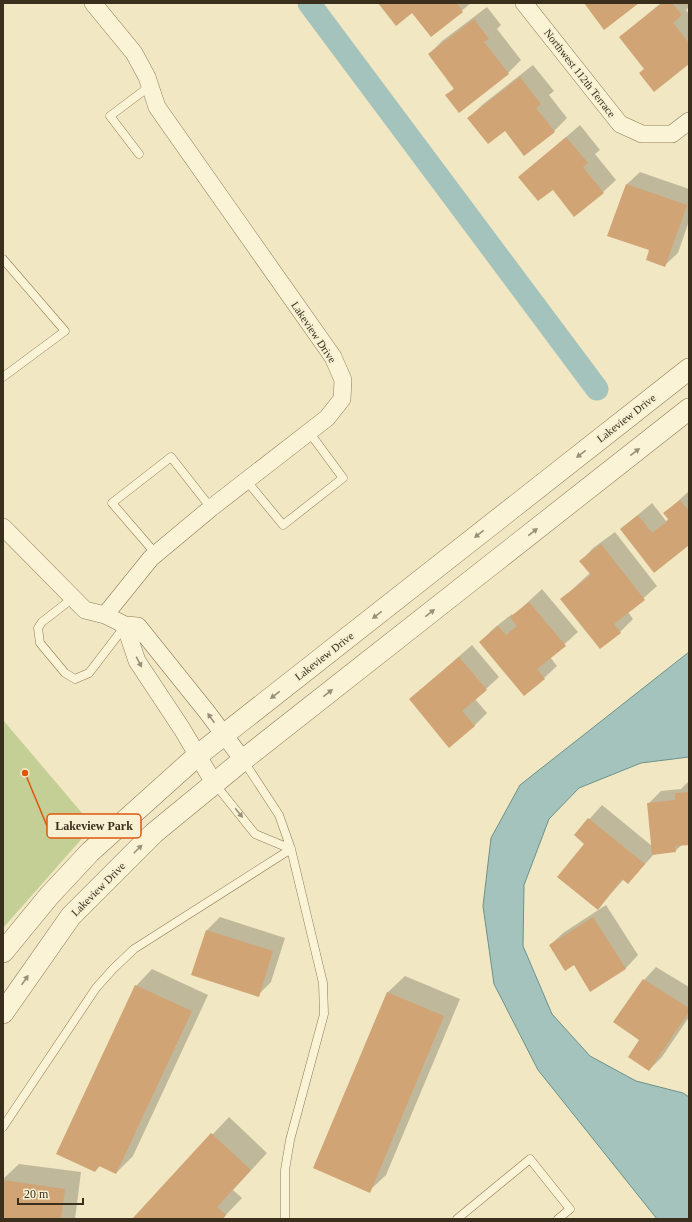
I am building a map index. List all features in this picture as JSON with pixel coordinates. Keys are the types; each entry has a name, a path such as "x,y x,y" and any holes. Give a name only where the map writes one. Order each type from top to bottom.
{"street":[{"name":"Lakeview Drive","path":"93,3 134,53 150,86 158,107 333,357 343,380 342,399 327,418 246,480 156,554 105,615"},
{"name":"Northwest 112th Terrace","path":"524,3 620,124 642,134 672,134 689,121"},
{"name":"Lakeview Drive","path":"3,952 49,896 90,852 197,756 689,369"},
{"name":"Lakeview Drive","path":"3,1013 71,916 154,833 243,760 689,409"},
{"path":"3,527 85,610 105,615 125,625 138,626 243,760"},
{"path":"125,625 137,661 182,729 214,783"}],"lane":[{"path":"139,154 110,116 150,86"},
{"path":"3,259 65,331 3,377"},
{"path":"246,480 283,525 343,478 309,432"},
{"path":"156,554 112,503 171,457 211,508"},
{"path":"73,598 42,622 38,628 40,643 65,673 75,679 90,672 125,625"},
{"path":"243,760 279,814 291,850 323,983 324,1014 290,1140 285,1170 285,1219"},
{"path":"214,783 255,834 291,850"},
{"path":"3,1127 96,988 113,969 134,949 291,850"},
{"path":"457,1219 530,1159 570,1209 558,1219"}],"green space":[{"path":"3,720 93,826 3,928"}],"water":[{"path":"689,652 689,757 641,763 579,788 549,819 524,885 523,946 552,1014 590,1056 636,1081 683,1093 689,1097 689,1219 657,1219 538,1070 494,984 483,906 491,838 520,785"}],"building":[{"path":"378,3 457,3 463,12 431,37 412,13 396,26"},
{"path":"584,3 639,3 604,30"},
{"path":"662,3 672,3 682,15 673,23 689,43 689,64 654,92 639,73 644,69 619,37"},
{"path":"474,19 489,39 484,42 509,74 459,113 445,95 454,89 428,54"},
{"path":"520,77 541,104 536,108 555,132 524,156 505,131 488,144 467,118"},
{"path":"566,137 588,163 583,167 604,193 574,217 553,190 538,201 518,177"},
{"path":"626,184 687,205 665,267 646,260 649,250 607,236"},
{"path":"680,500 689,511 689,548 688,546 654,573 620,529 638,515 652,533 669,520 663,513"},
{"path":"601,544 645,600 614,624 621,633 600,649 560,599 591,575 579,561"},
{"path":"529,602 566,646 537,669 545,679 524,696 479,642 498,626 506,635 517,626 510,617"},
{"path":"459,657 487,690 462,711 475,726 449,748 409,699"},
{"path":"689,792 689,845 675,846 676,852 652,855 647,803 675,800 675,793"},
{"path":"588,818 645,864 628,884 622,879 598,910 557,877 584,844 574,835"},
{"path":"593,917 626,969 590,992 574,965 565,971 549,945"},
{"path":"206,930 273,951 259,997 191,975"},
{"path":"643,979 689,1008 689,1012 649,1071 628,1057 639,1040 613,1022"},
{"path":"135,985 192,1011 116,1174 99,1166 95,1172 56,1154"},
{"path":"387,992 444,1016 370,1193 313,1168"},
{"path":"211,1133 251,1170 217,1207 226,1215 223,1219 132,1219"},
{"path":"3,1180 65,1189 61,1219 3,1219"}],"waterway":[{"path":"309,3 597,389"}],"place":[{"name":"Lakeview Park","path":"25,773"}]}
